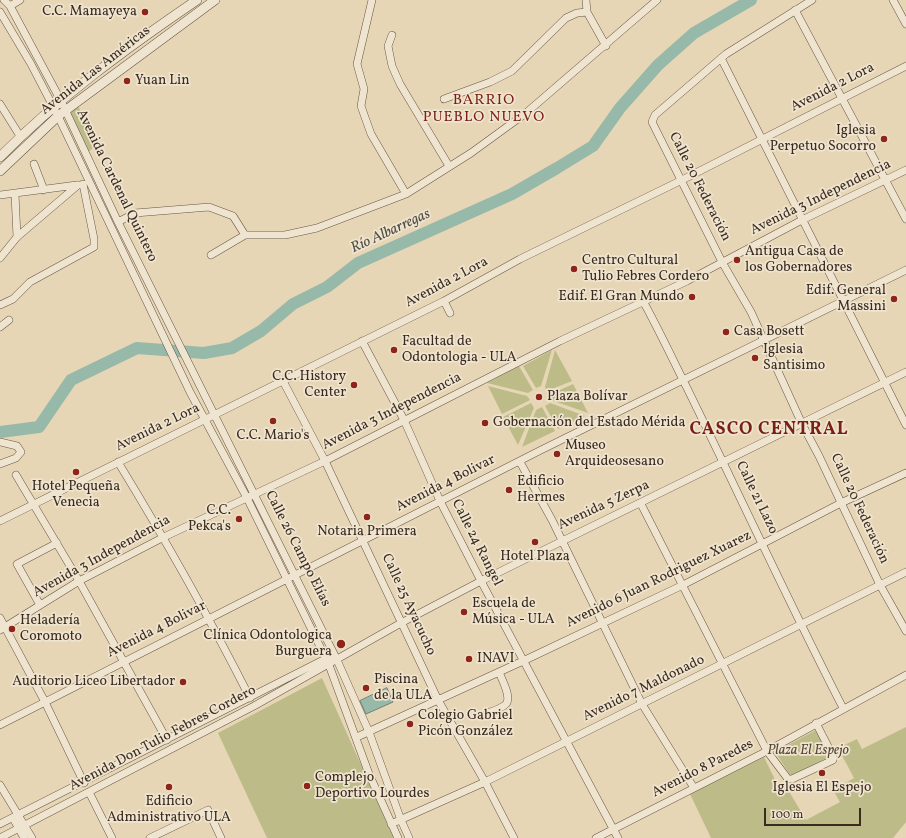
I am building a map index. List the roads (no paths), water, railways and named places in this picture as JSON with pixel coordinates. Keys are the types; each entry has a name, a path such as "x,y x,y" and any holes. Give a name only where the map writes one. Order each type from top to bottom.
{"street":[{"name":"Avenida Cardenal Quintero","path":"4,0 10,6 61,113 130,243 200,386"},
{"path":"10,6 20,0"},
{"name":"Avenida Las Américas","path":"0,157 20,136 57,104 143,37 197,0"},
{"name":"Avenida Las Américas","path":"0,171 61,113 215,0"},
{"path":"372,0 357,64 364,89 361,106 371,134 406,194"},
{"path":"586,0 587,12 606,46"},
{"path":"211,255 245,235 285,235 317,228 406,194 526,113 606,46 657,0"},
{"path":"812,0 721,58 906,425"},
{"path":"893,0 906,24"},
{"path":"795,10 906,219"},
{"name":"Avenida Cardenal Quintero","path":"0,12 57,104"},
{"path":"444,98 490,82 512,71 566,18 577,13 587,12"},
{"path":"392,35 388,46 392,66 400,84 449,166"},
{"name":"Calle 20 Federación","path":"721,58 652,118 653,126 682,180 722,262 764,340 802,424 819,456 880,585 906,631"},
{"name":"Avenida 2 Lora","path":"0,521 204,418 214,415 444,301 520,259 682,180 906,66"},
{"path":"0,104 20,136"},
{"name":"Avenida Cardenal Quintero","path":"61,113 83,184 121,250 190,392"},
{"path":"34,164 44,190"},
{"name":"Avenida 3 Independencia","path":"2,628 79,581 164,537 325,461 404,420 722,262 802,220 906,170"},
{"path":"0,195 83,184"},
{"path":"0,258 17,237 83,184"},
{"path":"0,305 13,299 30,282 94,247 94,239 83,184"},
{"path":"15,194 17,237"},
{"path":"118,222 135,213 209,207 233,216 245,235"},
{"name":"Avenida 4 Bolivar","path":"0,725 440,501 906,270"},
{"path":"444,301 450,313"},
{"name":"Calle 21 Lazo","path":"643,301 662,336 682,380 763,543 800,625 843,708"},
{"path":"0,327 9,320"},
{"name":"Calle 24 Rangel","path":"362,341 404,420 440,501 481,581 565,742 612,830 618,838"},
{"name":"Avenida 5 Zerpa","path":"336,657 561,541 641,504 906,372"},
{"name":"Calle 25 Ayacucho","path":"282,381 325,461 438,700 485,782 514,838"},
{"name":"Calle 26 Campo Elías","path":"200,386 336,657 369,732 409,838"},
{"name":"Calle 26 Campo Elías","path":"190,392 247,498 328,662 357,737 369,774 398,838"},
{"path":"0,442 17,446 21,452 16,458 0,464"},
{"path":"118,462 164,537 210,617 250,698"},
{"path":"520,462 552,520 642,704 694,788"},
{"name":"Avenido 6 Juan Rodriguez Xuarez","path":"357,737 524,662 603,622 683,585 841,503 906,473"},
{"path":"16,475 79,581 122,663 167,740"},
{"path":"641,504 767,751 789,780 833,760 833,756 816,723"},
{"path":"40,605 17,564 57,543"},
{"name":"Avenido 7 Maldonado","path":"391,824 485,782 906,572"},
{"path":"0,618 2,628 45,702 84,783"},
{"name":"Avenida Don Tulio Febres Cordero","path":"0,838 254,706 336,657"},
{"name":"Avenida Don Tulio Febres Cordero","path":"0,824 250,698 328,662"},
{"path":"488,713 505,705 507,702 508,696 499,672"},
{"name":"Avenido 8 Paredes","path":"596,838 767,751 843,708 906,675"},
{"path":"0,785 22,827 32,838"},
{"path":"89,792 112,838"},
{"path":"150,838 208,810 221,838"},
{"path":"22,827 24,838"}],"waterway":[{"name":"Río Albarregas","path":"0,432 39,427 71,380 137,348 204,353 232,348 261,331 293,304 327,287 358,263 512,194 593,146 620,108 658,65 694,33 751,0"}],"place":[{"name":"C.C. Mamayeya","path":"145,12"},
{"name":"Yuan Lin","path":"127,81"},
{"name":"Iglesia Perpetuo Socorro","path":"884,139"},
{"name":"Antigua Casa de los Gobernadores","path":"737,260"},
{"name":"Centro Cultural Tulio Febres Cordero","path":"574,269"},
{"name":"Edif. El Gran Mundo","path":"692,297"},
{"name":"Edif. General Massini","path":"894,299"},
{"name":"Casa Bosett","path":"726,332"},
{"name":"Facultad de Odontologia - ULA","path":"394,350"},
{"name":"Iglesia Santisimo","path":"755,358"},
{"name":"C.C. History Center","path":"354,385"},
{"name":"Plaza Bolívar","path":"539,397"},
{"name":"C.C. Mario's","path":"273,421"},
{"name":"Gobernación del Estado Mérida","path":"485,423"},
{"name":"Museo Arquideosesano","path":"557,454"},
{"name":"Hotel Pequeña Venecia","path":"76,472"},
{"name":"Edificio Hermes","path":"509,490"},
{"name":"Notaria Primera","path":"367,517"},
{"name":"C.C. Pekca's","path":"239,519"},
{"name":"Hotel Plaza","path":"535,542"},
{"name":"Escuela de Música - ULA","path":"464,612"},
{"name":"Heladería Coromoto","path":"12,629"},
{"name":"Clínica Odontologica Burguera","path":"341,644"},
{"name":"INAVI","path":"469,659"},
{"name":"Auditorio Liceo Libertador","path":"183,682"},
{"name":"Piscina de la ULA","path":"366,688"},
{"name":"Colegio Gabriel Picón González","path":"410,724"},
{"name":"Iglesia El Espejo","path":"822,773"},
{"name":"Complejo Deportivo Lourdes","path":"307,786"},
{"name":"Edificio Administrativo ULA","path":"169,787"}],"district":[{"name":"BARRIO PUEBLO NUEVO","path":"484,110"},
{"name":"CASCO CENTRAL","path":"769,431"}],"park label":[{"name":"Plaza El Espejo","path":"808,751"}]}
